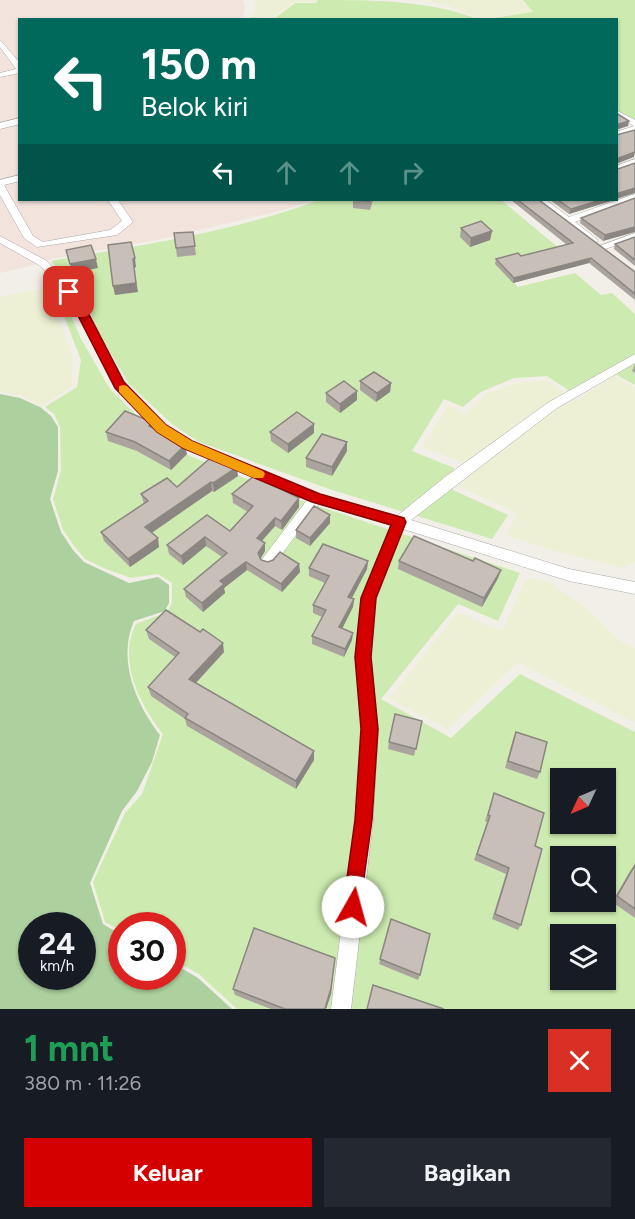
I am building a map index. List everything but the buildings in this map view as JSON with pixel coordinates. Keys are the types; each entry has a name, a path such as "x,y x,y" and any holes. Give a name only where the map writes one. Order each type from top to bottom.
{"street":[{"path":"0,42 18,67"},
{"path":"0,75 18,70"},
{"path":"618,113 635,124"},
{"path":"0,126 18,122"},
{"path":"618,134 635,129"},
{"path":"618,168 635,162"},
{"path":"0,169 2,183 29,238 41,245 117,230 128,222 114,201"},
{"path":"2,183 18,179"},
{"path":"618,201 635,197"},
{"path":"542,201 606,251 635,236"},
{"path":"568,221 611,202"},
{"path":"0,239 43,263 61,281 77,303 119,385 162,428 187,445 316,498 569,575 635,588"},
{"path":"341,1009 364,820 370,729 363,657 369,598 399,522 450,481 554,405 635,358"},
{"path":"268,562 316,498"}],"shaded area":[{"path":"0,0 242,0 245,6 243,18 18,18 18,201 310,201 284,210 157,240 52,259 0,273"}],"green space":[{"path":"254,0 317,0 316,2 294,2 272,18 252,16 256,6"},
{"path":"318,0 400,2 474,18 275,18 295,3 316,3"},
{"path":"422,0 522,0 532,12 476,18 447,5"},
{"path":"523,0 635,0 635,126 618,115 618,18 494,18 533,12"},
{"path":"316,201 502,201 560,249 501,268 518,287 575,273 601,295 612,293 635,314 635,385 615,374 577,396 547,376 514,378 481,392 463,407 444,399 412,451 454,468 453,490 508,515 492,539 329,489 199,442 172,424 129,384 99,333 84,299 51,261 221,229"},
{"path":"57,284 81,339 110,389 156,435 190,456 300,500 520,573 498,621 458,604 381,699 451,738 520,674 635,732 635,1009 237,1009 199,974 186,967 186,912 108,912 108,924 105,922 93,882 125,813 142,794 163,734 146,710 134,682 130,667 131,638 136,624 167,612 172,603 172,583 158,574 131,578 85,559 63,530 53,499 61,470 60,427 54,414 45,407 77,387 81,360 52,285"},
{"path":"48,287 73,358 72,386 42,406 22,396 0,392 0,297"},
{"path":"614,376 635,388 635,562 624,568 555,551 506,535 517,513 459,487 462,462 422,447 448,405 466,414 486,394 515,383 546,380 577,400"},
{"path":"0,394 20,398 40,407 51,416 58,427 58,471 50,499 61,532 73,550 84,562 129,583 158,577 169,585 169,603 165,611 134,621 129,636 128,651 128,666 137,696 143,710 160,735 152,762 137,791 122,811 90,883 103,924 108,927 108,990 186,990 186,971 198,978 232,1009 0,1009"},
{"path":"526,578 548,581 585,607 620,641 635,648 635,723 518,662 448,729 389,699 458,612 502,631"}],"slow traffic":[{"path":"123,389 162,428 187,445 259,474"}],"route":[{"path":"69,292 77,303 119,385 162,428 187,445 316,498 399,522 369,598 363,657 370,729 364,820 353,907"}]}
